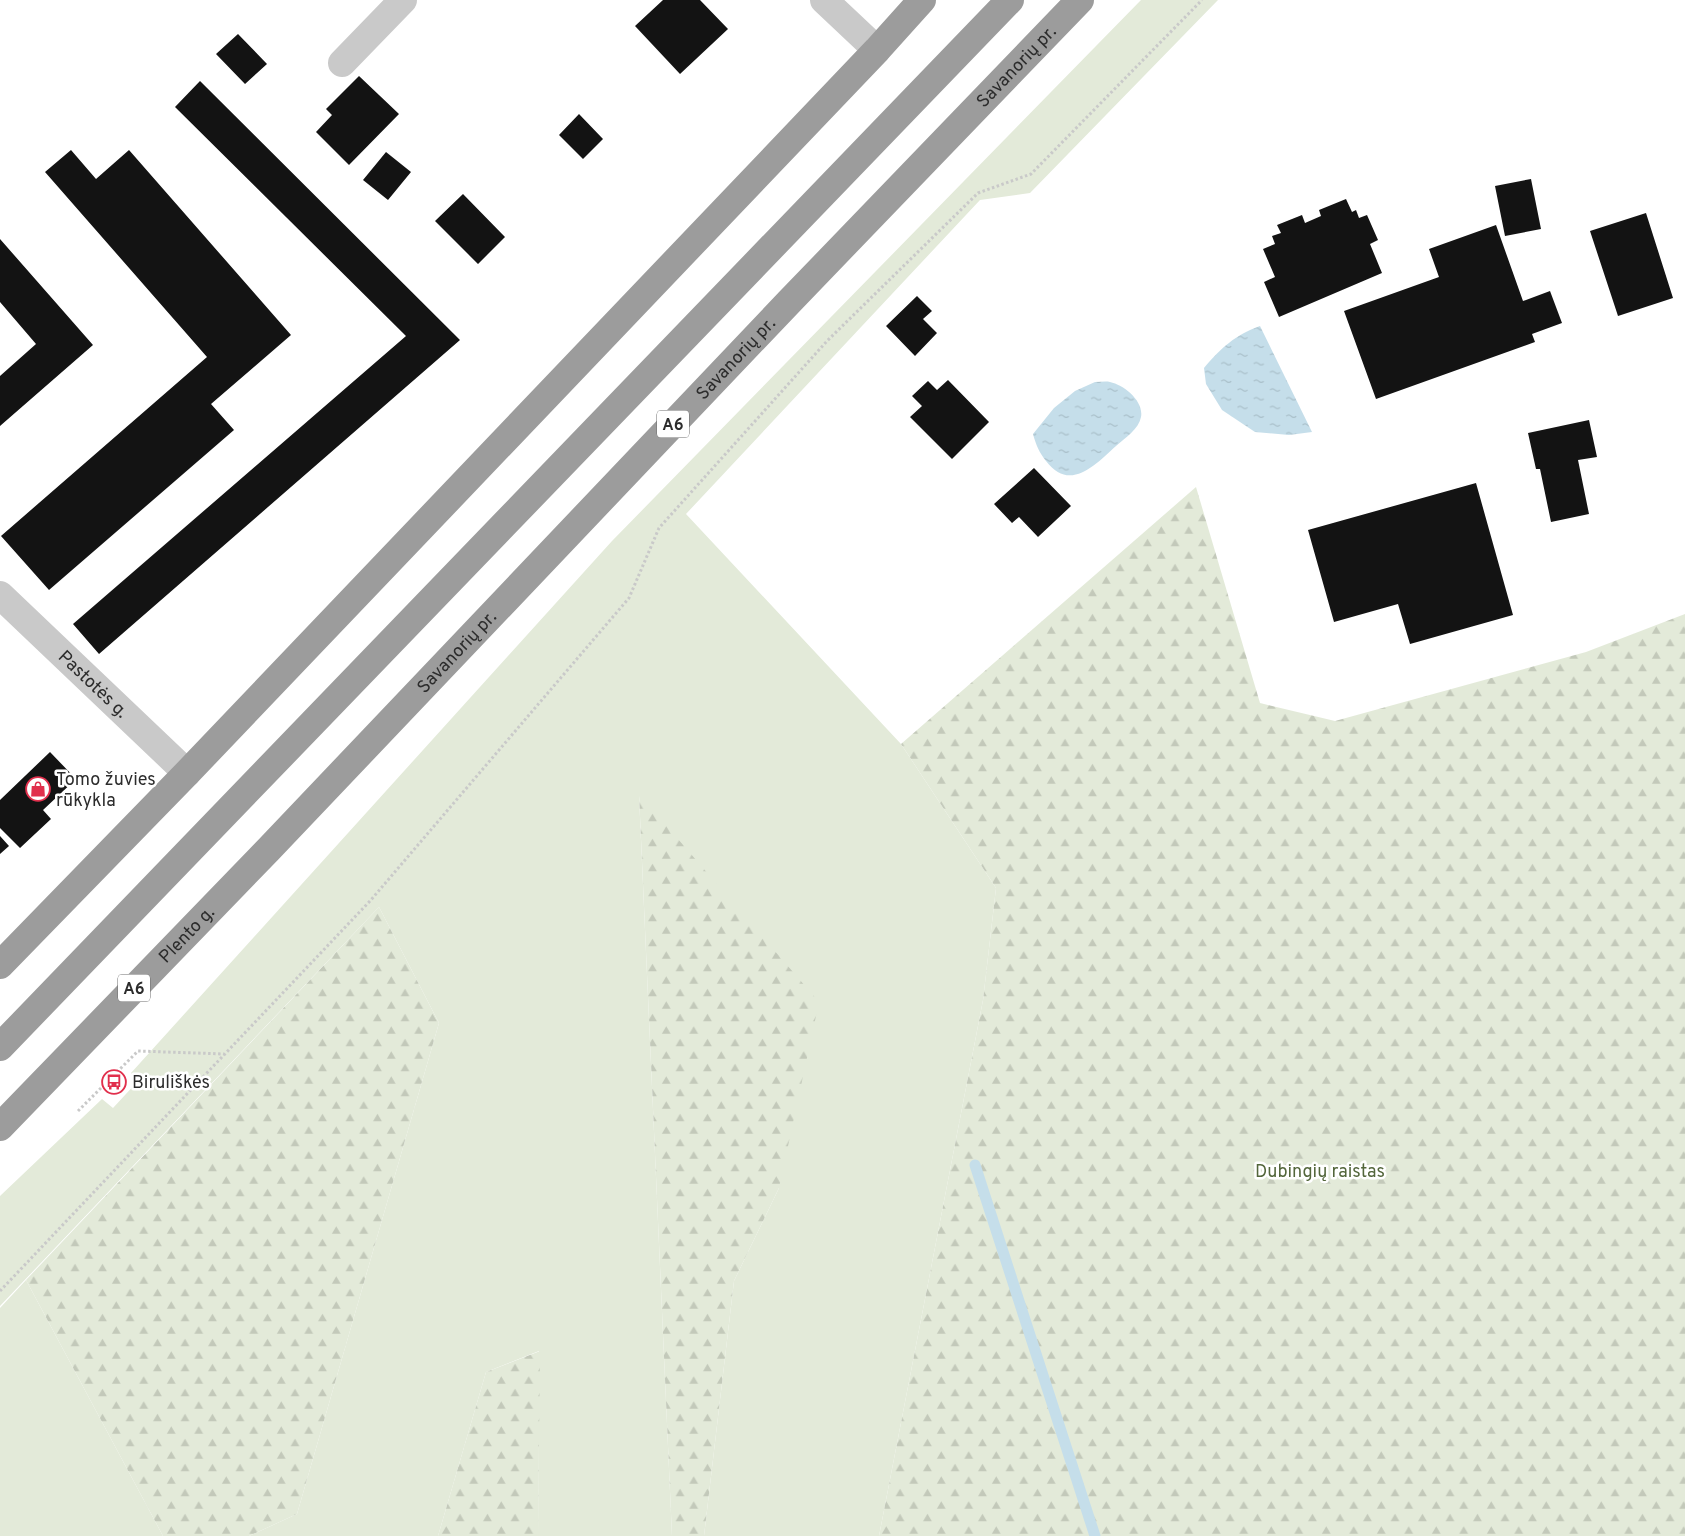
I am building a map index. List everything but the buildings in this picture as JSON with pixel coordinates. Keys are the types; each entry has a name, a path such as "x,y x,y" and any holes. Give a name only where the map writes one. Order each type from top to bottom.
{"highway":[{"path":"0,965 187,774 877,50 922,0"},
{"path":"0,1046 1010,0"},
{"name":"Savanorių pr.","path":"268,850 1080,0"},
{"name":"Plento g.","path":"0,1127 268,850"}],"street":[{"path":"342,63 403,0"},
{"path":"824,0 877,50"},
{"name":"Pastotės g.","path":"0,595 187,774"}],"path":[{"path":"0,1291 370,901 629,598 659,528 827,340 978,193 1031,174 1202,0"},
{"path":"78,1111 138,1051 224,1054"}],"green space":[{"path":"1141,0 1218,0 1030,193 980,200 686,514 901,744 996,888 983,1000 879,1536 704,1536 734,1281 779,1188 639,795 672,1536 538,1536 539,1351 486,1372 438,1536 249,1536 297,1514 439,1023 379,907 0,1306 0,1196 102,1099 113,1108 138,1081 131,1073 612,541"},
{"name":"Dubingių raistas","path":"1196,487 1260,703 1335,721 1586,652 1685,614 1685,1536 879,1536 983,1000 996,888 901,744"},
{"path":"639,794 819,1002 779,1188 734,1281 704,1536 672,1536"},
{"path":"379,907 439,1023 297,1514 249,1536 163,1536 26,1280"},
{"path":"26,1280 163,1536 0,1536 0,1308"},
{"path":"540,1351 538,1536 438,1536 486,1372"}],"water":[{"path":"1260,326 1312,432 1289,435 1255,432 1222,410 1206,384 1204,368 1210,361 1236,338"},
{"path":"1095,382 1108,382 1127,390 1139,405 1141,411 1140,421 1131,433 1091,467 1073,475 1064,475 1055,470 1041,455 1033,434 1054,408 1075,391"}],"waterway":[{"path":"975,1165 1095,1536"}],"place":[{"name":"Tomo žuvies rūkykla","path":"38,789"},
{"name":"Biruliškės","path":"114,1082"}]}
